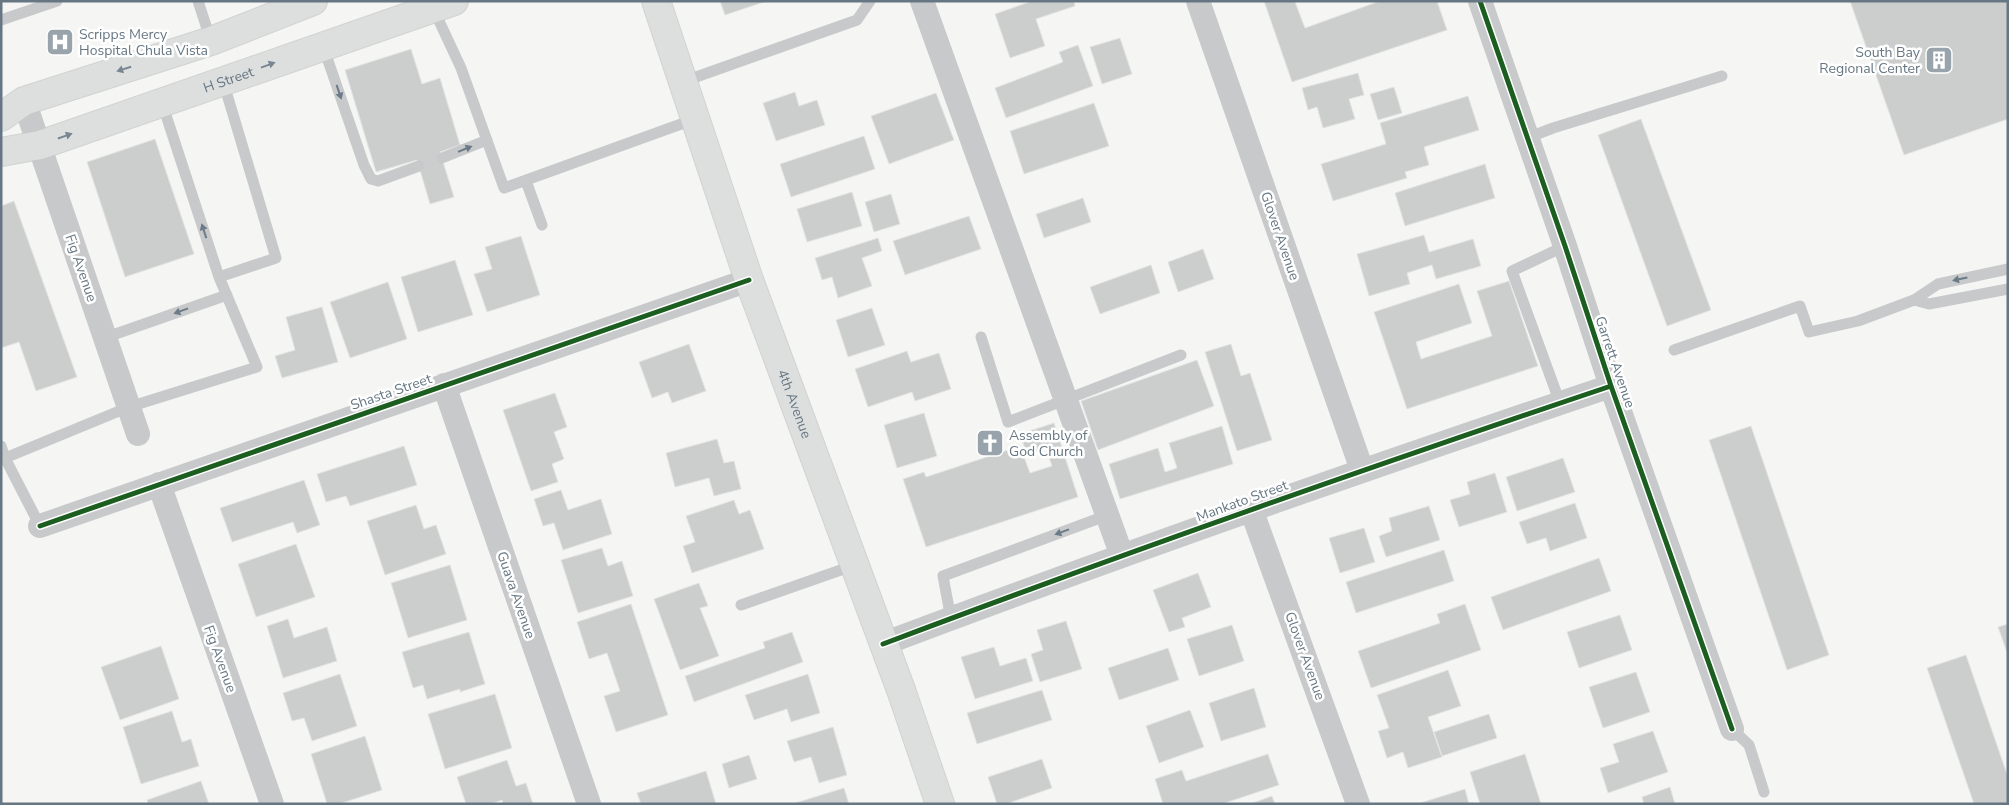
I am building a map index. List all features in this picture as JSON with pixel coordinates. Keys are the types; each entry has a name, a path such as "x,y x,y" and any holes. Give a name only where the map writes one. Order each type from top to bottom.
{"main road":[{"path":"1,117 24,101 211,41 280,7 313,1"},
{"name":"4th Avenue","path":"656,1 749,280 855,565 940,804"},
{"name":"H Street","path":"1,152 40,145 443,5"}],"street":[{"path":"922,1 1122,556"},
{"name":"Glover Avenue","path":"1198,1 1362,470"},
{"name":"Garrett Avenue","path":"1480,1 1565,246 1611,386 1732,729"},
{"name":"Fig Avenue","path":"24,101 138,434"},
{"name":"Shasta Street","path":"40,526 749,280"},
{"name":"Guava Avenue","path":"444,385 589,804"},
{"name":"Mankato Street","path":"883,644 1086,568 1362,470 1611,386"},
{"name":"Fig Avenue","path":"159,484 272,804"},
{"name":"Glover Avenue","path":"1252,509 1358,804"}],"lane":[{"path":"1,20 56,1"},
{"path":"198,1 211,41"},
{"path":"682,82 857,20 870,1"},
{"path":"443,5 461,68 504,188 695,119"},
{"path":"323,46 364,165 371,179 378,181 418,166"},
{"path":"1527,138 1553,128 1722,76"},
{"path":"219,277 276,258 223,81"},
{"path":"5,458 129,407 257,367 219,277 162,102"},
{"path":"442,158 487,140"},
{"path":"526,181 542,225"},
{"path":"1560,403 1512,271 1565,246"},
{"path":"1674,350 1800,306 1809,332 1858,321 1914,300 1938,284 2008,269"},
{"path":"1914,300 1929,304 2008,289"},
{"path":"104,338 227,295"},
{"path":"982,337 1008,422 1181,355"},
{"path":"1,446 5,458 40,526"},
{"path":"951,619 943,576 1108,515"},
{"path":"741,605 855,565"},
{"path":"1732,729 1749,744 1764,792"}],"building":[{"path":"720,1 767,1 725,15"},
{"path":"1032,1 1074,1 1075,6 1036,19 1045,46 1010,58 995,14"},
{"path":"1264,1 1298,1 1295,2 1305,28 1380,1 1437,1 1447,30 1292,82"},
{"name":"South Bay Regional Center","path":"1850,1 2008,1 2008,119 1904,155"},
{"path":"1120,38 1132,74 1102,84 1090,47"},
{"path":"1078,45 1093,86 1006,118 995,88 1063,62 1059,52"},
{"path":"411,49 422,84 440,78 460,145 440,152 454,197 430,204 417,160 376,172 345,70"},
{"path":"1358,73 1364,95 1349,99 1355,119 1323,128 1317,107 1308,110 1302,88"},
{"path":"1394,87 1402,113 1378,120 1370,94"},
{"path":"795,92 799,106 817,100 825,125 776,141 763,103"},
{"path":"936,93 954,140 889,164 871,116"},
{"path":"1468,96 1479,130 1424,147 1429,165 1405,172 1407,178 1333,201 1321,164 1386,144 1380,123"},
{"path":"1094,103 1109,146 1024,174 1010,131"},
{"path":"1641,119 1711,310 1667,326 1598,135"},
{"path":"864,136 875,169 791,197 780,164"},
{"path":"155,139 194,254 125,277 87,162"},
{"path":"1485,164 1495,198 1405,226 1395,193"},
{"path":"852,192 862,226 807,242 797,209"},
{"path":"891,194 900,224 874,232 865,202"},
{"path":"1083,198 1091,222 1044,238 1036,214"},
{"path":"14,201 77,377 36,391 19,342 1,348 1,206"},
{"path":"969,216 981,249 905,275 893,241"},
{"path":"1424,235 1429,252 1473,239 1481,266 1436,279 1432,265 1407,273 1410,284 1369,296 1357,254"},
{"path":"521,236 540,295 487,312 474,274 492,269 485,247"},
{"path":"878,238 882,251 862,258 872,286 838,298 832,277 822,280 815,258"},
{"path":"1203,249 1214,279 1178,292 1168,262"},
{"path":"455,260 473,315 418,332 401,277"},
{"path":"1151,265 1160,293 1100,314 1090,287"},
{"path":"1509,281 1538,366 1407,409 1374,312 1459,284 1472,323 1416,342 1421,359 1492,336 1477,291"},
{"path":"388,282 407,339 350,358 330,302"},
{"path":"322,307 338,362 282,378 275,356 295,350 286,317"},
{"path":"872,308 885,345 848,357 836,320"},
{"path":"689,344 706,391 672,403 668,392 652,398 639,362"},
{"path":"1231,344 1241,376 1250,373 1272,440 1237,451 1205,352"},
{"path":"907,351 911,362 939,353 951,389 915,401 912,392 868,407 855,369"},
{"path":"1197,360 1214,406 1098,450 1081,401"},
{"path":"555,393 567,427 554,432 564,459 552,464 558,482 531,491 503,410"},
{"path":"924,413 937,456 897,468 884,425"},
{"path":"1054,423 1078,497 926,547 903,479 924,472 926,477 1020,446 1030,473 1052,466 1046,449 1027,455 1020,434"},
{"path":"1222,426 1233,464 1120,499 1109,464 1158,448 1165,472 1177,468 1169,443"},
{"path":"1751,426 1829,655 1787,670 1709,440"},
{"path":"717,439 724,463 734,461 741,489 714,496 709,478 675,487 666,453"},
{"path":"404,446 417,485 350,506 346,496 326,502 317,474"},
{"path":"1563,458 1575,492 1517,511 1506,477"},
{"path":"1495,473 1507,512 1459,527 1450,500 1470,494 1467,482"},
{"path":"304,480 320,525 297,533 293,522 232,542 220,508"},
{"path":"561,490 568,510 601,499 612,534 563,550 554,523 543,526 534,499"},
{"path":"734,500 739,514 750,510 764,549 692,573 683,546 695,542 686,516"},
{"path":"1575,503 1587,538 1550,551 1546,538 1527,544 1519,522"},
{"path":"416,505 424,529 436,525 446,554 385,575 367,521"},
{"path":"1429,506 1440,540 1386,557 1379,536 1392,531 1389,518"},
{"path":"1364,528 1375,562 1340,573 1329,538"},
{"path":"296,544 315,597 256,617 238,564"},
{"path":"602,548 608,566 622,561 633,596 578,613 561,560"},
{"path":"1444,550 1454,581 1356,613 1346,582"},
{"path":"1599,558 1611,591 1503,630 1491,597"},
{"path":"450,565 467,620 408,638 391,583"},
{"path":"1198,573 1211,607 1182,618 1185,627 1169,632 1153,590"},
{"path":"699,583 708,606 700,608 719,656 680,670 654,599"},
{"path":"631,604 668,715 616,732 604,696 620,691 607,653 589,659 577,622"},
{"path":"1465,604 1481,650 1371,688 1358,651 1440,623 1437,614"},
{"path":"1620,615 1632,650 1579,668 1567,632"},
{"path":"288,619 294,638 327,627 337,661 283,678 267,626"},
{"path":"1066,621 1082,669 1040,682 1031,654 1043,650 1037,630"},
{"path":"2008,624 2008,655 1998,627"},
{"path":"1232,625 1244,661 1199,676 1187,639"},
{"path":"469,632 485,684 427,699 423,685 413,688 402,652"},
{"path":"792,632 803,662 694,702 685,676 765,648 763,642"},
{"path":"161,646 179,699 120,720 101,667"},
{"path":"994,647 1000,666 1026,658 1033,681 975,699 961,657"},
{"path":"1168,648 1179,680 1119,700 1108,668"},
{"path":"1966,655 2008,777 2008,804 1974,804 1927,668"},
{"path":"1448,670 1461,706 1428,717 1442,757 1408,768 1403,752 1387,758 1378,731 1389,728 1377,695"},
{"path":"1636,672 1650,712 1603,728 1589,687"},
{"path":"340,674 357,726 312,741 304,718 292,721 283,693"},
{"path":"808,674 820,713 791,722 787,709 754,720 745,695"},
{"path":"1254,688 1266,727 1221,741 1209,703"},
{"path":"1042,690 1052,720 977,744 967,713"},
{"path":"495,694 512,748 445,769 428,714"},
{"path":"1190,710 1204,747 1159,763 1146,726"},
{"path":"172,711 182,742 191,739 199,766 141,784 123,727"},
{"path":"1489,714 1497,738 1442,756 1434,732"},
{"path":"833,727 847,775 819,783 811,757 794,762 787,741"},
{"path":"1653,731 1668,772 1608,793 1600,768 1619,762 1613,744"},
{"path":"365,736 382,790 339,804 327,804 311,754"},
{"path":"1268,754 1279,785 1222,804 1163,804 1155,779 1182,770 1186,781"},
{"path":"1525,754 1541,804 1480,804 1470,772"},
{"path":"749,755 757,779 729,788 722,764"},
{"path":"1042,759 1052,788 1006,804 997,804 988,777"},
{"path":"507,760 516,786 526,783 533,804 503,804 502,800 491,804 466,804 457,777"},
{"path":"706,771 716,804 641,804 637,793"},
{"path":"201,781 209,804 148,804 147,800"},
{"path":"1670,787 1675,804 1644,804 1642,797"},
{"path":"844,788 849,804 792,804"},
{"path":"1465,789 1469,804 1417,804"},
{"path":"1272,796 1275,804 1250,804"}],"cycle path":[{"path":"1480,1 1565,246 1611,386 1732,729"},
{"path":"40,526 749,280"},
{"path":"883,644 1246,512 1611,386"}],"place":[{"name":"Scripps Mercy Hospital Chula Vista","path":"60,42"},
{"name":"South Bay Regional Center","path":"1939,60"},
{"name":"Assembly of God Church","path":"990,443"}]}
